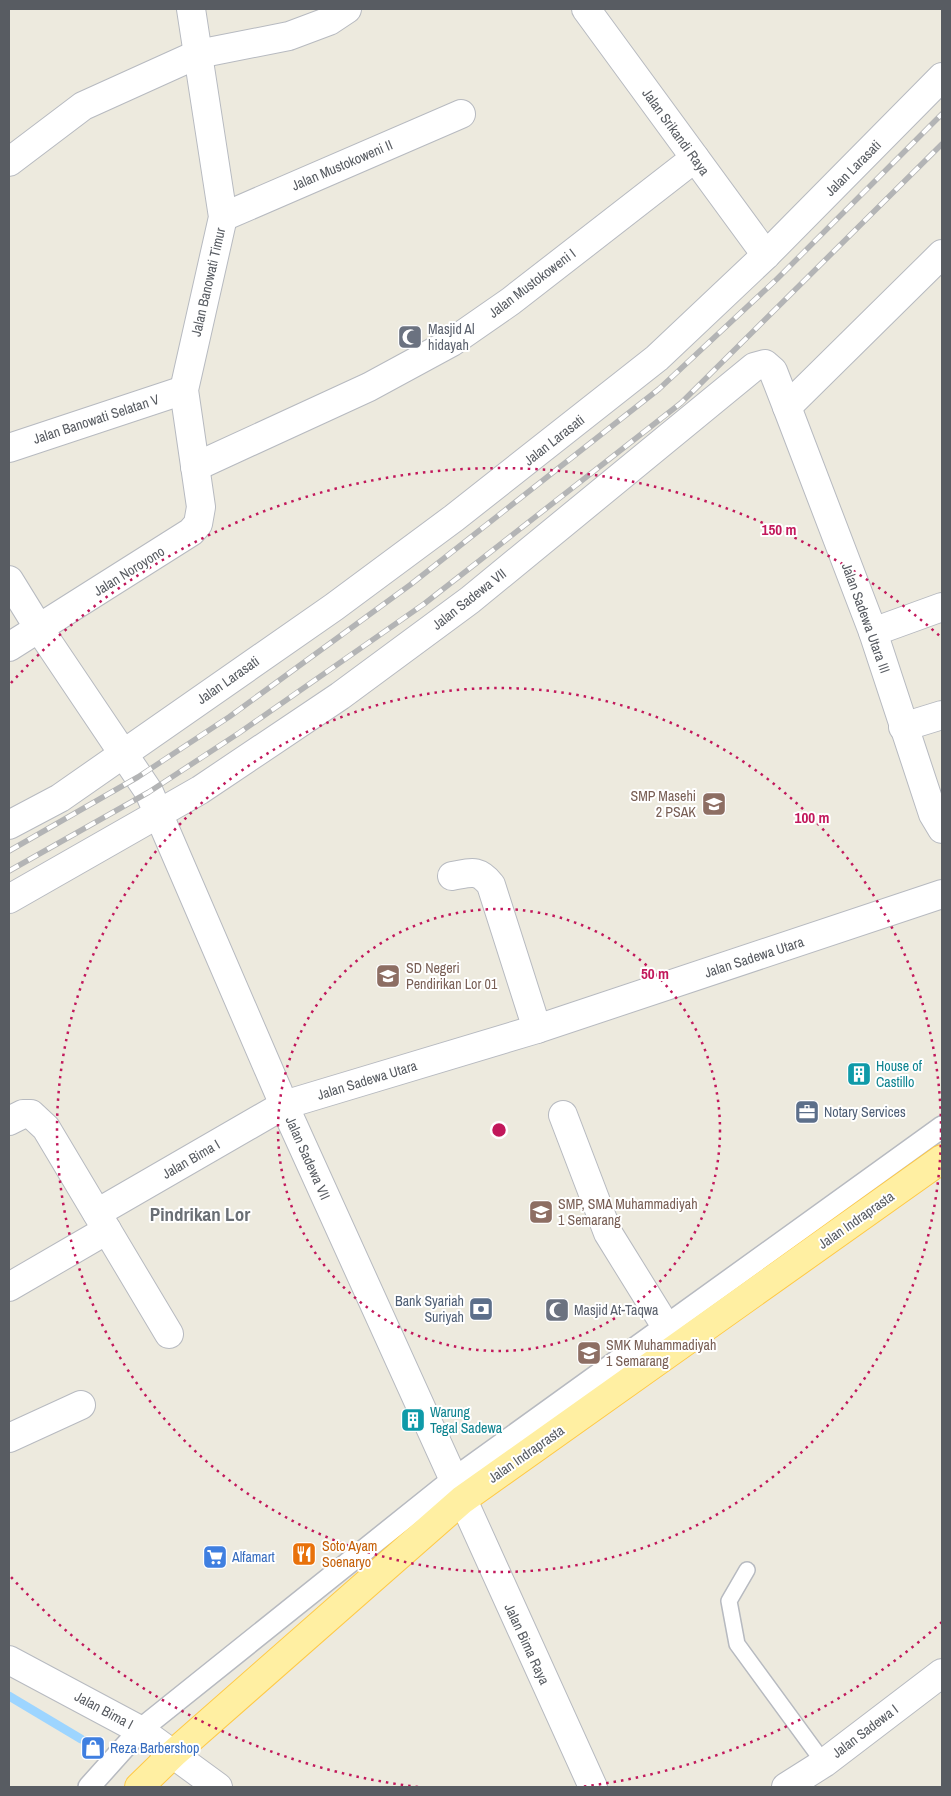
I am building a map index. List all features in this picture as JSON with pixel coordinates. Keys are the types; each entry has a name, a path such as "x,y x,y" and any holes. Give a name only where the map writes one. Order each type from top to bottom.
{"main road":[{"name":"Jalan Indraprasta","path":"139,1787 457,1490 678,1346 942,1159"}],"street":[{"name":"Jalan Banowati Timur","path":"191,9 222,217 184,390 195,467"},
{"path":"9,162 83,106 198,54 289,36 329,21 347,9"},
{"name":"Jalan Srikandi Raya","path":"586,9 766,255"},
{"name":"Jalan Larasati","path":"9,825 60,798 334,607 454,518 657,358 766,255 942,77"},
{"name":"Jalan Mustokoweni II","path":"222,217 461,114"},
{"name":"Jalan Mustokoweni I","path":"195,467 370,386 452,342 511,301 695,158"},
{"path":"788,407 942,254"},
{"name":"Jalan Sadewa Utara III","path":"765,364 773,372 788,407 873,632 933,814 942,829"},
{"name":"Jalan Sadewa VII","path":"9,899 155,806 200,790 340,696 470,600 754,367 765,364"},
{"name":"Jalan Banowati Selatan V","path":"9,448 184,390"},
{"name":"Jalan Noroyono","path":"9,647 191,532 198,524 200,507 195,467"},
{"path":"9,580 38,628 123,753 155,806"},
{"path":"873,632 942,607"},
{"path":"903,727 942,715"},
{"name":"Jalan Sadewa VII","path":"155,806 284,1105 457,1490"},
{"path":"452,876 477,872 490,885 537,1029"},
{"name":"Jalan Sadewa Utara","path":"284,1105 537,1029 942,894"},
{"name":"Jalan Bima I","path":"9,1287 102,1222 284,1105"},
{"path":"9,1121 23,1114 31,1114 46,1128 169,1334"},
{"path":"563,1115 608,1233 678,1346"},
{"path":"89,1787 140,1730 942,1127"},
{"path":"9,1438 81,1406"},
{"name":"Jalan Bima Raya","path":"457,1490 593,1787"},
{"name":"Jalan Bima I","path":"9,1660 140,1730 218,1787"},
{"name":"Jalan Sadewa I","path":"786,1787 824,1763 942,1672"}],"lane":[{"path":"747,1570 729,1601 738,1644 824,1763"}],"waterway":[{"path":"9,1696 81,1739"}],"railway":[{"path":"9,851 138,777 229,717 410,585 659,389 777,279 942,114"},
{"path":"9,871 149,792 239,733 424,604 681,403 942,144"}],"place":[{"name":"Masjid Al hidayah","path":"410,337"},
{"name":"SMP Masehi 2 PSAK","path":"714,804"},
{"name":"SD Negeri Pendirikan Lor 01","path":"388,976"},
{"name":"House of Castillo","path":"859,1074"},
{"name":"Notary Services","path":"807,1112"},
{"name":"SMP, SMA Muhammadiyah 1 Semarang","path":"541,1212"},
{"name":"Bank Syariah Suriyah","path":"481,1309"},
{"name":"Masjid At-Taqwa","path":"557,1310"},
{"name":"SMK Muhammadiyah 1 Semarang","path":"589,1353"},
{"name":"Warung Tegal Sadewa","path":"413,1420"},
{"name":"Soto Ayam Soenaryo","path":"304,1554"},
{"name":"Alfamart","path":"215,1557"},
{"name":"Reza Barbershop","path":"93,1748"}],"district":[{"name":"Pindrikan Lor","path":"200,1214"}]}
